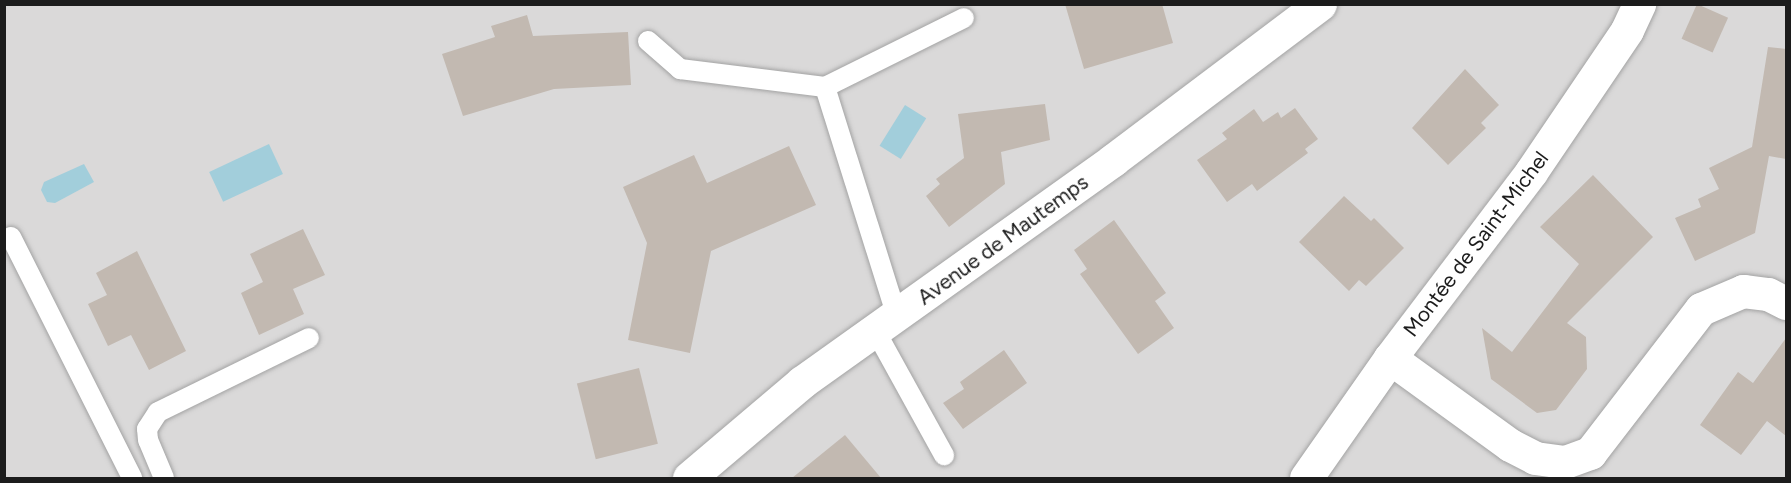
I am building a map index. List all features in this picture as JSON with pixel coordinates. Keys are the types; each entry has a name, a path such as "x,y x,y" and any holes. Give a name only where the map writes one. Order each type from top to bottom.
{"street":[{"name":"Avenue de Mautemps","path":"689,478 802,382 886,325 1320,4"},
{"name":"Montée de Saint-Michel","path":"1306,478 1390,358 1531,172 1614,49 1640,4"},
{"path":"1390,358 1510,445 1535,458 1565,462 1590,453 1701,309 1743,291 1768,294 1786,303"}],"lane":[{"path":"648,41 680,69 825,87 964,18"},
{"path":"825,87 886,325 944,455"},
{"path":"11,237 132,478"},
{"path":"164,478 148,440 147,429 158,412 309,338"}],"shaded area":[{"path":"5,5 1786,5 1786,478 5,478"}],"water":[{"path":"905,105 926,118 901,159 880,146"},
{"path":"269,144 283,174 223,202 209,172"},
{"path":"84,164 94,182 55,203 47,202 41,190 44,182"}],"building":[{"path":"1065,4 1162,4 1173,43 1084,69"},
{"path":"1697,4 1728,18 1713,53 1682,39"},
{"path":"527,15 533,36 628,32 631,85 554,89 463,116 442,54 495,37 491,26"},
{"path":"1768,47 1786,49 1786,159 1769,156 1755,233 1695,261 1675,218 1701,207 1698,199 1719,189 1709,168 1752,147"},
{"path":"1465,69 1499,105 1481,123 1486,128 1448,165 1412,128"},
{"path":"1045,104 1050,140 1001,152 1005,184 949,227 926,196 940,184 936,179 964,158 958,114"},
{"path":"1295,108 1318,139 1305,149 1308,153 1257,191 1252,184 1227,202 1197,160 1227,139 1222,133 1254,109 1263,122 1278,112 1281,118"},
{"path":"789,146 816,205 711,251 690,353 628,340 647,243 623,187 694,155 707,183"},
{"path":"1593,175 1653,237 1567,323 1586,337 1587,369 1556,410 1537,413 1491,379 1482,328 1512,352 1579,264 1540,227"},
{"path":"1344,196 1371,221 1374,218 1404,248 1366,286 1359,280 1349,291 1299,242"},
{"path":"1114,220 1166,293 1155,301 1174,328 1138,354 1080,274 1087,269 1074,250"},
{"path":"303,229 325,275 293,289 304,314 259,335 241,293 263,282 250,254"},
{"path":"137,251 186,351 149,370 131,335 108,346 88,304 107,295 96,273"},
{"path":"1786,338 1786,436 1767,421 1741,455 1700,425 1738,372 1753,383"},
{"path":"1004,350 1027,383 963,429 943,403 964,389 960,382"},
{"path":"639,368 658,444 596,459 577,383"},
{"path":"845,435 881,478 792,478"}]}
